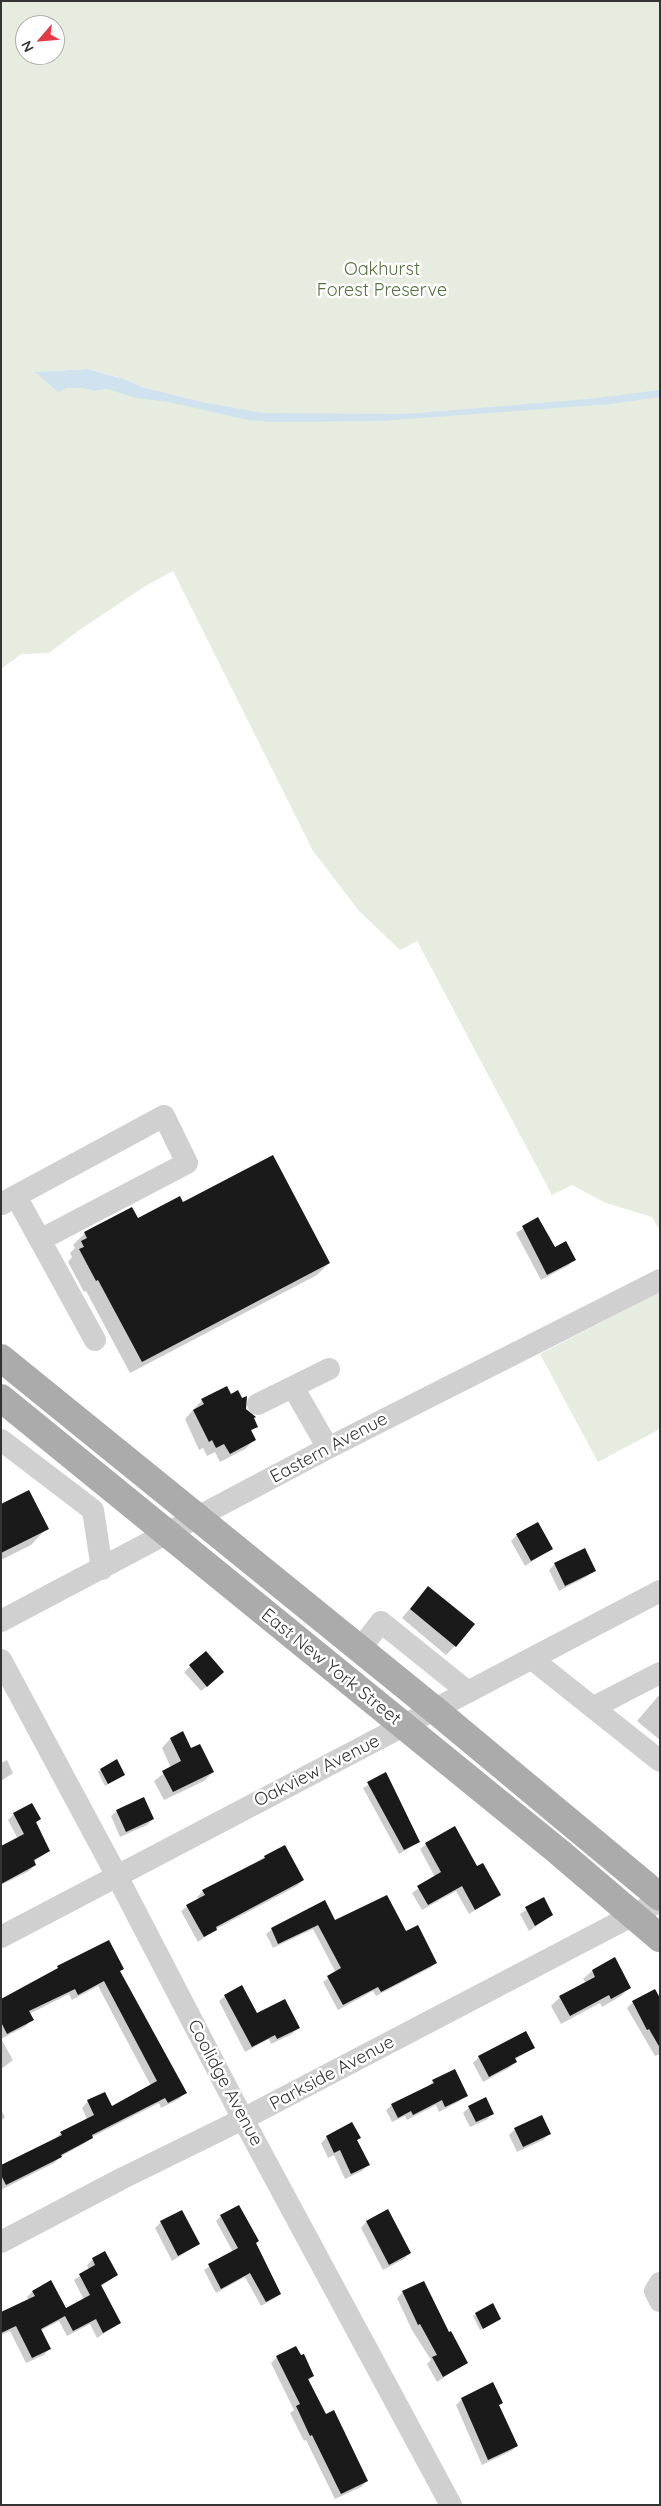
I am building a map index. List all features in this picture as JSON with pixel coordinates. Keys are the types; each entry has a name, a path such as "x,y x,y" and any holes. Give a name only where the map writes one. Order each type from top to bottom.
{"main road":[{"name":"East New York Street","path":"1,1358 435,1710 660,1899"},
{"name":"East New York Street","path":"5,1408 85,1466 660,1938"}],"street":[{"path":"7,1202 164,1116 187,1163 40,1240"},
{"path":"7,1202 18,1200 95,1340"},
{"name":"Eastern Avenue","path":"1,1621 328,1448 660,1280"},
{"path":"258,1404 329,1368"},
{"path":"293,1387 328,1448"},
{"path":"1,1440 93,1510 102,1569"},
{"path":"64,1488 85,1466"},
{"name":"Oakview Avenue","path":"1,1937 660,1592"},
{"path":"360,1649 381,1622 468,1692"},
{"path":"532,1659 660,1761"},
{"name":"Coolidge Avenue","path":"1,1660 117,1876 243,2120 451,2505"},
{"path":"594,1707 660,1673"},
{"name":"Parkside Avenue","path":"1,2242 122,2178 243,2120 634,1915 660,1899"},
{"path":"660,2283 655,2291 660,2301"}],"green space":[{"name":"Oakhurst Forest Preserve","path":"1,1 660,1 660,1231 652,1217 606,1203 572,1185 552,1195 417,941 400,950 360,912 313,851 173,571 144,587 78,631 49,653 21,654 1,669","holes":["88,369 118,377 127,395 107,389 94,391 82,388 66,388 36,372"]},
{"path":"660,1292 660,1429 598,1462 540,1354"}],"water":[{"path":"88,369 124,379 141,387 206,403 264,413 407,414 588,399 660,390 660,397 610,404 382,421 273,422 248,420 169,402 136,398 107,389 94,391 82,388 67,388 58,392 35,372"}],"building":[{"path":"273,1155 330,1263 142,1362 79,1249 84,1247 81,1241 87,1238 84,1232 132,1207 138,1218 180,1196 183,1202"},
{"path":"538,1217 555,1247 566,1241 576,1260 547,1275 522,1226"},
{"path":"227,1386 231,1394 238,1390 242,1398 247,1396 246,1409 256,1417 254,1418 258,1427 251,1430 256,1440 230,1454 224,1444 216,1448 212,1440 209,1442 193,1410 204,1404 201,1399"},
{"path":"29,1490 49,1529 1,1553 1,1504"},
{"path":"538,1522 553,1549 531,1561 516,1534"},
{"path":"585,1548 596,1571 565,1586 554,1563"},
{"path":"428,1586 475,1624 456,1647 410,1609"},
{"path":"206,1651 224,1672 207,1687 189,1665"},
{"path":"183,1731 191,1748 200,1744 214,1772 173,1792 162,1771 181,1761 170,1738"},
{"path":"117,1759 125,1775 108,1784 100,1769"},
{"path":"386,1772 420,1842 404,1850 367,1782"},
{"path":"144,1797 154,1819 126,1832 116,1810"},
{"path":"32,1803 41,1819 36,1822 50,1851 34,1860 36,1865 1,1884 1,1846 24,1834 13,1813"},
{"path":"455,1826 477,1866 483,1863 501,1895 475,1910 462,1886 428,1905 417,1886 441,1872 425,1843"},
{"path":"285,1845 304,1880 216,1927 217,1930 204,1937 186,1905 205,1895 202,1890 265,1858 264,1856"},
{"path":"387,1895 406,1931 418,1925 437,1963 381,1992 378,1987 343,2005 327,1976 341,1968 318,1925 278,1944 271,1928 325,1900 335,1920"},
{"path":"544,1897 553,1915 535,1926 525,1907"},
{"path":"109,1940 124,1969 120,1971 187,2093 168,2103 165,2098 92,2135 93,2138 61,2155 62,2157 6,2185 1,2175 1,2165 62,2135 60,2132 94,2115 87,2100 105,2092 112,2106 157,2081 104,1981 78,1995 75,1989 29,2011 34,2020 7,2034 1,2022 1,1999 58,1968 57,1966"},
{"path":"615,1957 631,1988 611,1999 609,1995 570,2016 559,1996 595,1977 592,1970"},
{"path":"242,1985 257,2013 285,1999 300,2028 277,2039 275,2035 252,2047 224,1995"},
{"path":"655,1989 660,1998 660,2048 649,2029 647,2030 632,2001"},
{"path":"526,2031 535,2048 515,2058 517,2062 489,2077 478,2056"},
{"path":"455,2069 468,2096 445,2107 442,2100 413,2115 411,2111 398,2118 391,2104 434,2083 432,2080"},
{"path":"486,2097 494,2114 476,2122 468,2106"},
{"path":"542,2115 551,2134 523,2147 514,2128"},
{"path":"352,2122 361,2138 357,2140 370,2165 351,2174 340,2150 334,2153 326,2136"},
{"path":"239,2205 259,2241 256,2243 281,2294 266,2302 250,2273 221,2289 208,2264 238,2248 220,2215"},
{"path":"388,2209 411,2253 389,2265 366,2221"},
{"path":"182,2210 200,2244 178,2256 160,2221"},
{"path":"105,2251 118,2275 101,2285 121,2323 103,2333 96,2319 73,2331 65,2316 41,2329 51,2349 32,2358 16,2326 1,2333 1,2312 35,2296 32,2291 51,2280 66,2308 90,2295 79,2274 95,2265 92,2258"},
{"path":"424,2281 449,2332 451,2331 468,2363 443,2377 432,2357 437,2355 420,2324 418,2325 402,2291"},
{"path":"493,2303 501,2319 483,2329 475,2313"},
{"path":"296,2346 301,2355 304,2354 314,2376 308,2379 326,2414 334,2410 368,2481 341,2494 312,2435 310,2436 296,2406 300,2404 276,2356"},
{"path":"493,2382 503,2403 499,2405 518,2446 488,2460 461,2398"}]}
